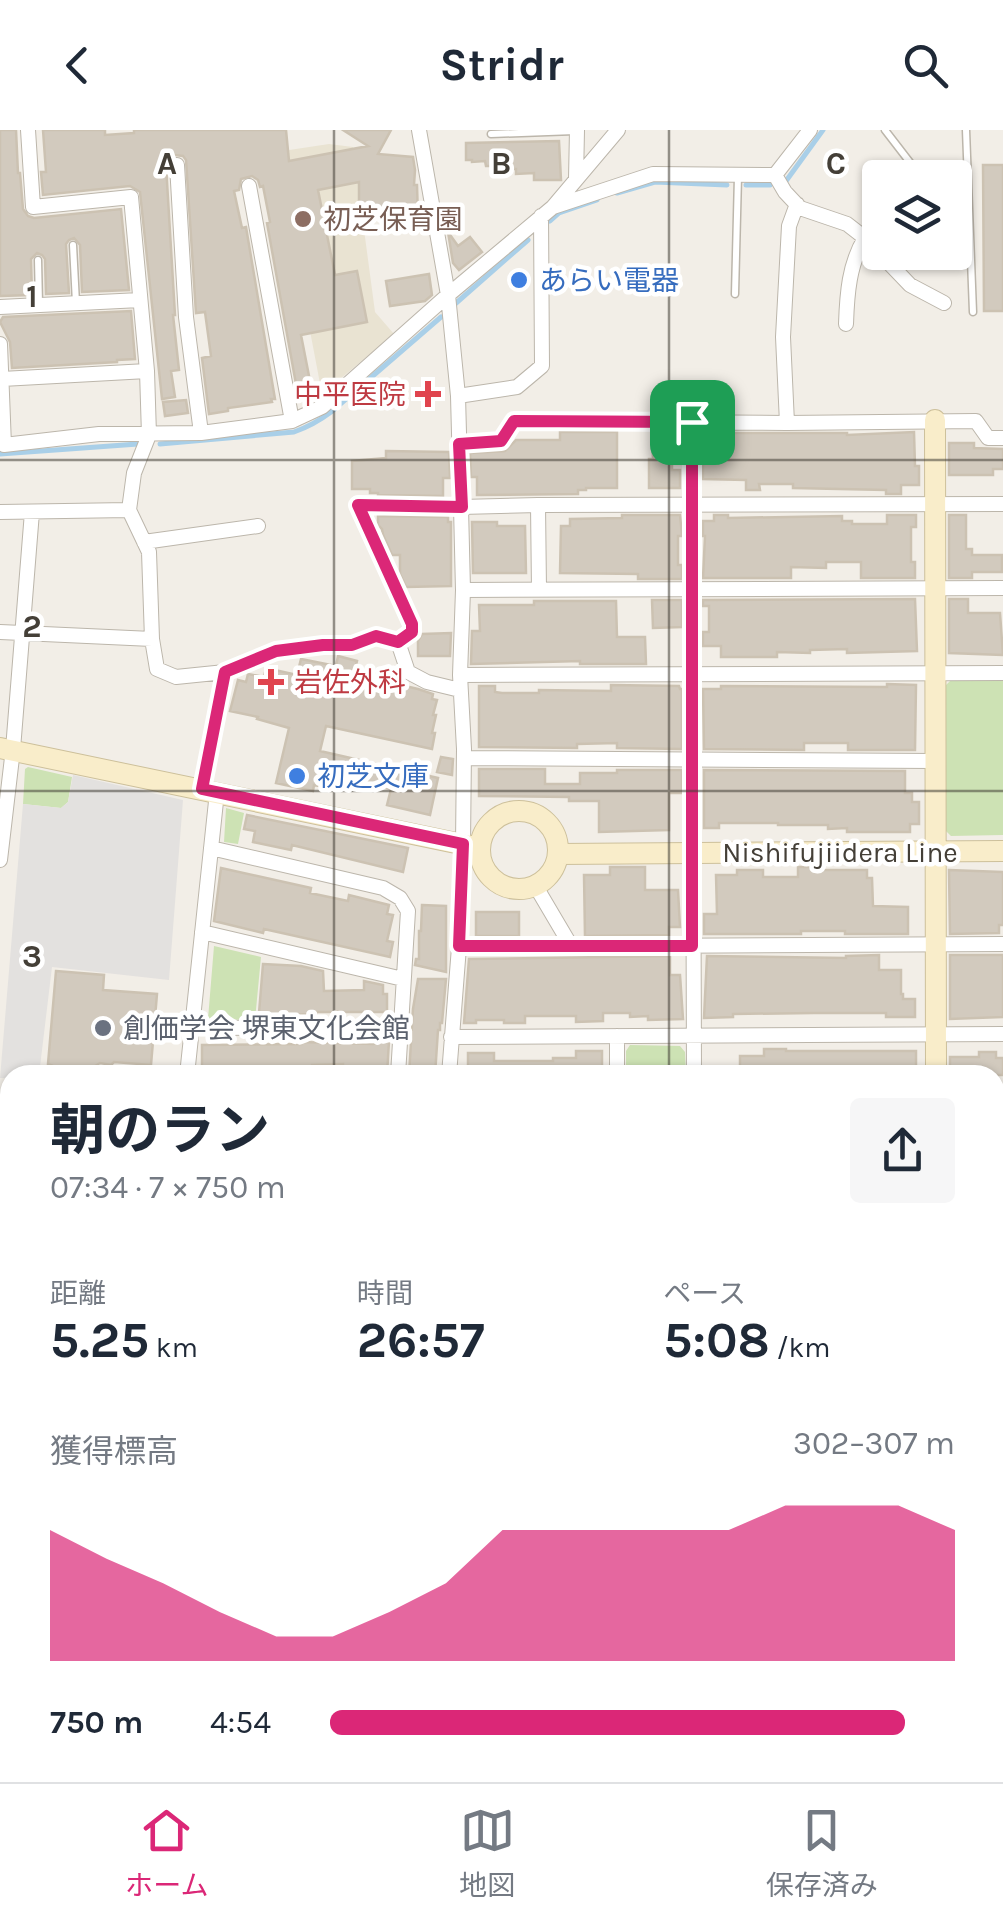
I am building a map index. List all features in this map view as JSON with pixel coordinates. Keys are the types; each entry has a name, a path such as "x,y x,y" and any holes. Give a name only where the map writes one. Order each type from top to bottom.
{"main road":[{"path":"934,420 936,1065"},
{"path":"7,748 472,846 487,873 509,888 535,885 546,878 558,854 552,830 534,814 522,811 498,817 472,846"},
{"name":"Nishifujiidera Line","path":"558,854 1003,851"}],"street":[{"path":"28,130 33,207 131,197 148,371 149,434 134,472 129,510 149,552 152,640 157,669 176,678 225,672 276,651 352,645 376,636 398,642"},
{"path":"419,130 448,295 458,396 462,507 460,683 472,846 450,1065"},
{"path":"576,180 577,130"},
{"path":"0,344 4,445 99,434 201,433 292,421 322,407 547,212 618,130"},
{"path":"775,176 810,130"},
{"path":"177,165 186,317 201,433"},
{"path":"547,212 654,174 775,176"},
{"path":"775,176 800,208 847,224 862,236"},
{"path":"249,186 292,421"},
{"path":"788,423 783,336 789,226 797,204"},
{"path":"458,396 517,387 542,366 547,212"},
{"path":"846,324 854,256 862,243"},
{"path":"896,270 910,285 944,303"},
{"path":"0,307 140,300"},
{"path":"2,382 148,371"},
{"path":"459,444 501,441 514,421 976,421 988,438 1003,438"},
{"path":"692,422 694,1065"},
{"path":"398,642 412,632 412,624 358,505 1003,504"},
{"path":"538,505 539,590"},
{"path":"0,512 129,510"},
{"path":"0,860 7,748 32,512"},
{"path":"144,542 258,526"},
{"path":"463,590 1003,588"},
{"path":"0,632 152,640"},
{"path":"398,642 408,672 427,682 693,673 1003,672"},
{"path":"188,1065 211,848 210,791 225,672"},
{"path":"464,758 935,762"},
{"path":"211,848 384,888 400,898 408,911 398,1065"},
{"path":"535,885 571,946"},
{"path":"202,932 403,979"},
{"path":"459,946 1003,944"},
{"path":"192,1028 400,1027"},
{"path":"452,1037 1003,1034"},
{"path":"617,1036 617,1065"}],"lane":[{"path":"491,134 577,130"},
{"path":"885,130 908,160"},
{"path":"966,130 972,312"},
{"path":"735,294 738,175"},
{"path":"73,245 76,303"},
{"path":"38,260 40,305"}],"shaded area":[{"path":"329,144 353,147 375,312 394,334 322,394 276,152"},
{"path":"73,775 183,800 169,980 52,967 40,1065 1,1065 23,804 61,808 68,802"}],"green space":[{"path":"951,680 1003,680 1003,835 951,836 944,829 944,687"},
{"path":"28,767 72,777 68,802 61,808 23,804"},
{"path":"226,808 244,813 238,844 224,842"},
{"path":"214,946 261,957 255,1020 208,1019"},
{"path":"630,1045 680,1046 685,1052 686,1065 626,1065"}],"building":[{"path":"0,130 16,130 23,209 28,216 121,209 129,290 82,292 80,245 74,238 66,244 69,293 46,294 45,259 37,253 31,259 32,295 0,296"},
{"path":"43,130 105,130 105,135 134,130 286,130 289,161 368,146 343,130 391,130 378,154 413,157 418,218 359,215 359,182 318,190 335,275 357,271 367,322 301,335 310,381 296,384 263,186 252,176 241,179 239,190 234,191 242,228 246,227 275,399 209,414 202,358 211,356 205,312 196,313 186,160 175,155 166,165 179,370 171,371 175,397 162,399 140,192 130,186 43,195"},
{"path":"559,141 561,180 534,180 534,173 516,174 516,169 466,160 466,143"},
{"path":"983,165 1003,165 1003,311 984,311"},
{"path":"448,232 458,246 470,237 482,252 459,270 453,263"},
{"path":"429,274 432,295 425,301 390,306 386,281"},
{"path":"131,311 135,359 12,368 10,342 0,322 3,317"},
{"path":"186,400 188,413 165,416 163,402"},
{"path":"560,432 617,432 617,488 586,488 578,490 578,494 477,495 470,453 505,451 516,440 560,440"},
{"path":"914,432 919,485 901,485 901,494 886,494 886,490 793,488 793,484 759,484 760,490 746,490 746,480 703,479 703,433"},
{"path":"652,433 672,433 672,470 680,470 680,488 649,488"},
{"path":"949,443 1003,449 1003,469 993,469 993,475 949,475"},
{"path":"386,451 449,452 450,478 443,478 443,496 378,495 370,493 370,489 352,489 352,461 386,458"},
{"path":"680,515 678,565 682,565 682,579 560,573 561,526 570,526 570,519"},
{"path":"714,515 842,516 842,521 852,524 887,524 887,515 916,515 916,527 911,527 915,578 861,578 861,562 826,562 826,568 791,567 791,578 703,578 703,521 714,521"},
{"path":"949,515 966,515 966,549 972,549 972,555 1002,555 1002,572 972,572 972,578 949,578"},
{"path":"378,516 448,517 451,586 406,587 400,574 400,555 392,555 378,525"},
{"path":"472,522 525,526 526,573 473,573"},
{"path":"915,599 917,651 810,650 777,652 777,657 721,657 721,646 703,646 703,632 709,632 709,606 703,606 703,600"},
{"path":"949,599 968,599 968,613 1000,613 1003,655 949,653"},
{"path":"652,600 682,600 682,627 653,628"},
{"path":"534,601 616,601 617,637 645,637 646,664 471,664 472,631 480,631 479,605 534,605"},
{"path":"451,633 450,656 418,656 422,634"},
{"path":"338,656 357,661 354,674 418,689 433,694 432,699 437,700 432,749 326,726 320,751 438,778 430,815 387,805 391,789 331,777 329,788 314,785 313,791 276,783 289,728 230,711 238,680 246,682 248,674 264,677 266,668 297,675 301,659 336,666"},
{"path":"611,685 679,686 682,749 617,748 617,743 577,744 577,748 479,747 479,686 495,686 495,692 502,693 539,693 611,691"},
{"path":"916,685 915,750 848,750 848,743 804,743 804,750 704,749 703,689"},
{"path":"441,757 453,759 452,775 437,772"},
{"path":"479,769 545,769 545,784 580,784 580,773 682,770 682,793 669,793 669,830 599,832 599,801 479,796"},
{"path":"704,770 905,771 905,793 912,793 912,802 919,802 919,824 910,824 910,832 847,832 847,828 828,829 828,825 778,823 719,823 719,828 704,828"},
{"path":"247,815 408,848 403,872 292,845 291,850 253,842 255,831 244,829"},
{"path":"610,867 645,867 645,890 678,890 680,927 669,927 669,935 585,936 584,875 610,875"},
{"path":"798,867 867,870 867,878 872,878 873,906 908,907 908,934 704,934 704,914 717,914 716,875 763,870 763,877 798,877"},
{"path":"221,868 311,888 310,893 348,901 349,895 389,905 387,914 393,915 387,941 393,942 390,957 214,921"},
{"path":"949,870 1003,872 1003,925 999,925 999,933 950,934"},
{"path":"422,905 446,906 446,972 415,965 419,959"},
{"path":"476,912 519,912 519,936 476,936"},
{"path":"879,955 879,970 901,970 901,994 903,999 915,999 915,1017 814,1013 704,1018 707,956"},
{"path":"950,955 1003,955 1003,1017 950,1019"},
{"path":"670,956 670,975 680,975 683,1019 648,1020 648,1016 630,1017 630,1013 603,1013 603,1021 576,1022 576,1016 525,1016 525,1023 464,1023 469,959"},
{"path":"263,964 323,971 324,991 364,990 364,981 383,985 387,1012 259,1013"},
{"name":"創価学会 堺東文化会館","path":"56,971 104,975 103,990 157,994 151,1065 48,1064"},
{"path":"418,979 446,979 436,1065 410,1065"},
{"path":"389,1041 388,1065 202,1065 202,1045"},
{"path":"764,1049 916,1051 916,1065 740,1065 740,1056 764,1056"},
{"path":"576,1051 602,1051 602,1065 468,1065 468,1053 494,1053 494,1061 576,1058"},
{"path":"979,1052 996,1052 996,1058 1003,1058 1003,1065 950,1065 950,1057 979,1057"}],"waterway":[{"path":"786,181 823,130"},
{"path":"617,193 655,182 727,185"},
{"path":"746,185 770,185"},
{"path":"550,221 559,213 597,200"},
{"path":"455,304 528,240"},
{"path":"160,444 304,428 331,412 441,317"},
{"path":"0,454 138,444"}],"place":[{"name":"初芝保育園","path":"303,219"},
{"name":"あらい電器","path":"519,280"},
{"name":"中平医院","path":"428,394"},
{"name":"岩佐外科","path":"271,682"},
{"name":"初芝文庫","path":"297,776"},
{"name":"創価学会 堺東文化会館","path":"103,1028"}],"route":[{"path":"514,421 692,422 692,946 459,946 463,844 202,789 225,672 276,651 352,645 376,636 398,642 412,632 412,624 358,505 462,507 459,444 501,441 514,421"}]}
